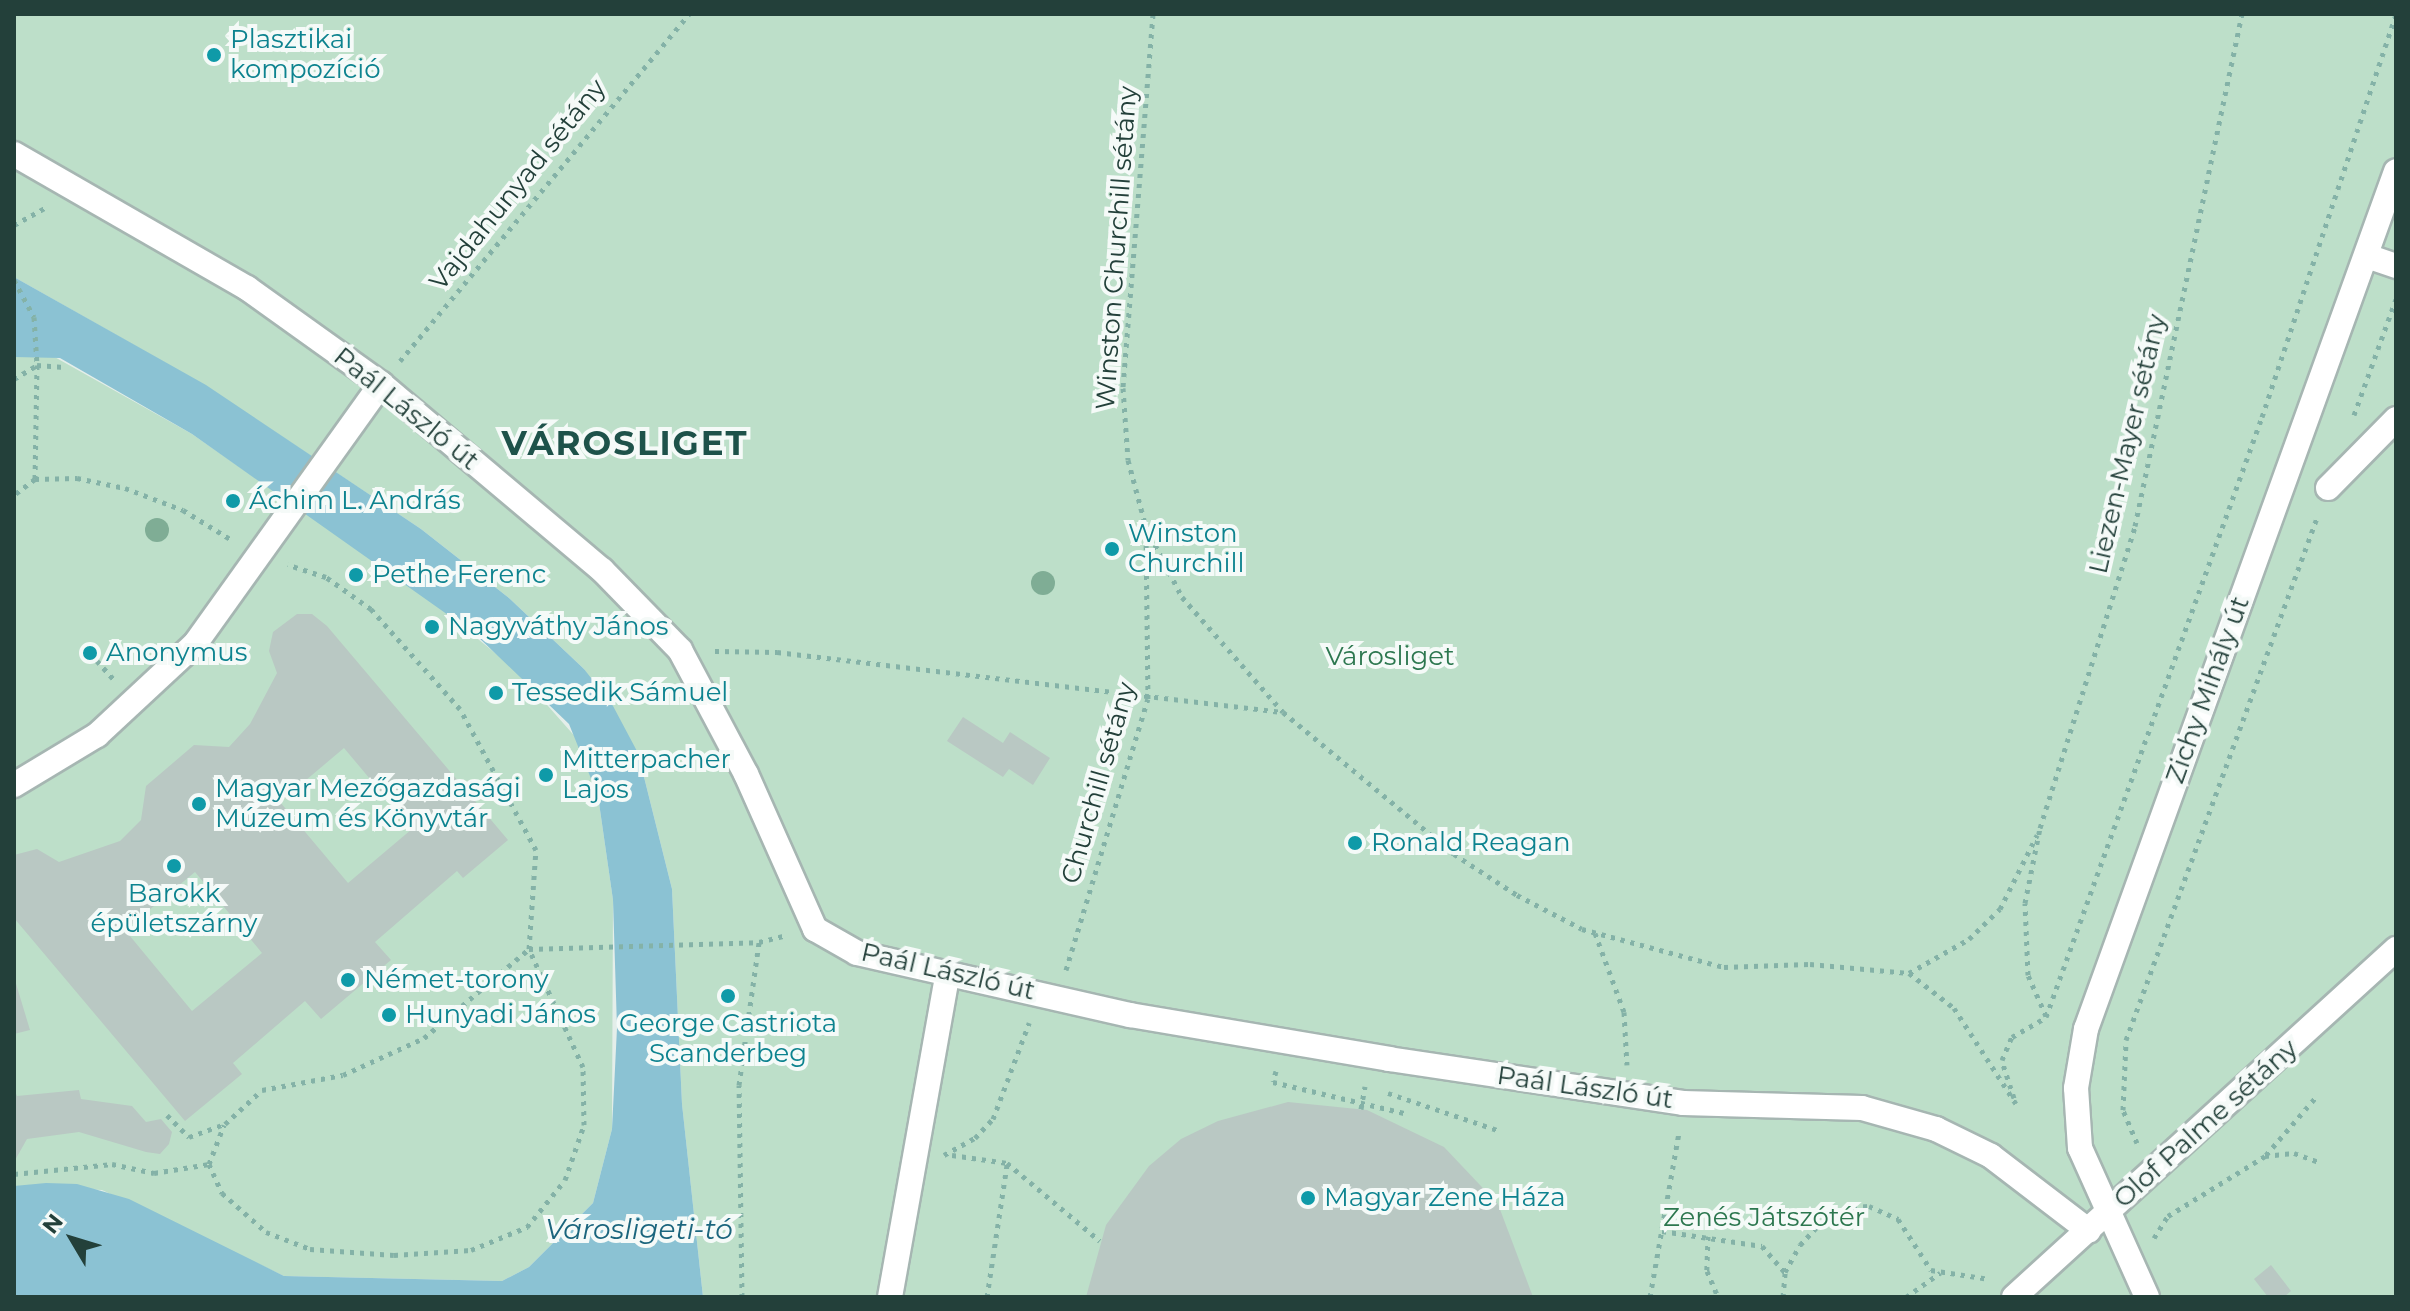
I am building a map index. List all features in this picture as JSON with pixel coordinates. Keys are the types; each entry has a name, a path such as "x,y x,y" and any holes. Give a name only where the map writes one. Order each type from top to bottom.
{"street":[{"name":"Paál László út","path":"14,154 247,288 381,384 602,570 680,650 746,774 815,929 857,953 947,977 1389,1059 1683,1103 1819,1104 1936,1129 2098,1223"},
{"name":"Zichy Mihály út","path":"2147,1297 2133,1268 2098,1223 2075,1121 2086,1029 2396,171"},
{"path":"2367,256 2396,266"},
{"path":"14,785 97,735 195,644 381,384"},
{"path":"2328,488 2396,419"},
{"name":"Olof Palme sétány","path":"2015,1296 2396,949"},
{"path":"890,1297 947,977"}],"path":[{"name":"Vajdahunyad sétány","path":"381,384 689,14"},
{"name":"Winston Churchill sétány","path":"1153,14 1123,388 1128,460 1146,527 1182,597 1283,712 1454,854 1517,895 1595,933 1724,967 1810,964 1909,973"},
{"name":"Liezen-Mayer sétány","path":"2046,1017 2028,975 2025,903 2040,828 2135,526 2242,14"},
{"path":"2040,828 2000,909 1969,939 1909,973 1954,1008 2016,1104 2002,1060 2012,1037 2046,1017 2262,417 2396,15"},
{"path":"14,225 37,212"},
{"path":"14,280 34,317 37,365 35,479"},
{"path":"2349,430 2396,299"},
{"path":"14,379 37,365 64,367"},
{"path":"14,495 35,479 77,478 125,488 183,510 259,556 326,577 371,609 460,709 536,850 529,949 583,1067 584,1125 565,1180 527,1227 471,1250 394,1255 310,1249 266,1232 222,1193 209,1164 225,1124"},
{"path":"2151,1175 2123,1110 2126,1040 2328,488"},
{"name":"Churchill sétány","path":"951,1155 975,1138 1006,1096 1049,996 1148,699 1146,527"},
{"path":"680,650 777,652 1148,699 1283,712"},
{"path":"167,1115 189,1137 225,1124 262,1090 343,1075 424,1038 529,949 759,942 815,929"},
{"path":"1595,933 1624,1012 1627,1094"},
{"path":"742,1297 739,1085 759,942"},
{"path":"1290,1073 1275,1071 1273,1082 1363,1099 1408,1114"},
{"path":"1351,1082 1497,1130"},
{"path":"2133,1268 2168,1216 2265,1156 2317,1096"},
{"path":"1361,1109 1363,1099"},
{"path":"1650,1297 1683,1103"},
{"path":"2265,1156 2294,1153 2321,1163"},
{"path":"915,1158 951,1155 1007,1163 1100,1241"},
{"path":"987,1297 1007,1163"},
{"path":"14,1174 112,1164 154,1173 209,1164"},
{"path":"1783,1297 1785,1272 1818,1226 1869,1206 1898,1219 1921,1261 1940,1273 1970,1273 2015,1296"},
{"path":"1662,1231 1762,1246 1785,1272"},
{"path":"1708,1236 1707,1271 1718,1297"},
{"path":"1906,1297 1940,1273"}],"green space":[{"name":"Városliget","path":"14,14 2396,14 2396,1297 703,1297 682,1104 672,889 638,753 584,669 509,598 421,529 206,386 14,277"},
{"path":"51,355 192,434 428,598 517,671 579,741 598,796 613,900 612,1129 593,1203 529,1267 502,1281 284,1276 102,1190 14,1186 14,357"}],"water":[{"name":"Városligeti-tó","path":"14,277 206,385 421,529 509,598 584,669 613,706 638,753 672,889 682,1104 703,1297 14,1297 14,1186 46,1183 77,1184 129,1199 284,1276 502,1281 529,1267 593,1203 612,1129 617,1028 613,900 598,796 569,724 475,634 192,434 60,358 14,357"}],"building":[{"name":"Barokk épületszárny","path":"297,614 312,614 327,626 508,840 463,878 457,871 375,942 391,960 321,1019 305,1001 233,1063 242,1074 185,1121 14,918 14,855 37,849 59,862 120,841 141,820 146,786 194,745 229,747 250,724 277,673 269,651 273,632","holes":["344,748 412,829 348,883 280,802","195,872 262,953 192,1011 125,930"]},
{"path":"963,717 1003,743 1010,732 1050,758 1033,785 1009,769 1003,777 947,741"},
{"path":"14,977 30,1030 14,1034"},
{"path":"14,1089 17,1096 79,1090 81,1099 132,1106 146,1122 161,1119 172,1132 169,1144 160,1154 79,1132 27,1139 14,1162"},
{"name":"Magyar Zene Háza","path":"1288,1102 1367,1110 1444,1147 1498,1204 1533,1297 1086,1297 1106,1225 1149,1166 1181,1139 1218,1121"},
{"path":"2271,1265 2291,1291 2284,1297 2268,1297 2254,1279"}],"place":[{"name":"Plasztikai kompozíció","path":"214,55"},
{"name":"Áchim L. András","path":"233,501"},
{"name":"Winston Churchill","path":"1112,549"},
{"name":"Pethe Ferenc","path":"356,575"},
{"name":"Nagyváthy János","path":"432,627"},
{"name":"Anonymus","path":"90,653"},
{"name":"Tessedik Sámuel","path":"496,693"},
{"name":"Mitterpacher Lajos","path":"546,775"},
{"name":"Magyar Mezőgazdasági Múzeum és Könyvtár","path":"199,804"},
{"name":"Ronald Reagan","path":"1355,843"},
{"name":"Barokk épületszárny","path":"174,866"},
{"name":"Német-torony","path":"348,980"},
{"name":"George Castriota Scanderbeg","path":"728,996"},
{"name":"Hunyadi János","path":"389,1015"},
{"name":"Magyar Zene Háza","path":"1308,1198"}],"district":[{"name":"VÁROSLIGET","path":"625,444"}],"park label":[{"name":"Zenés Játszótér","path":"1764,1218"}]}
